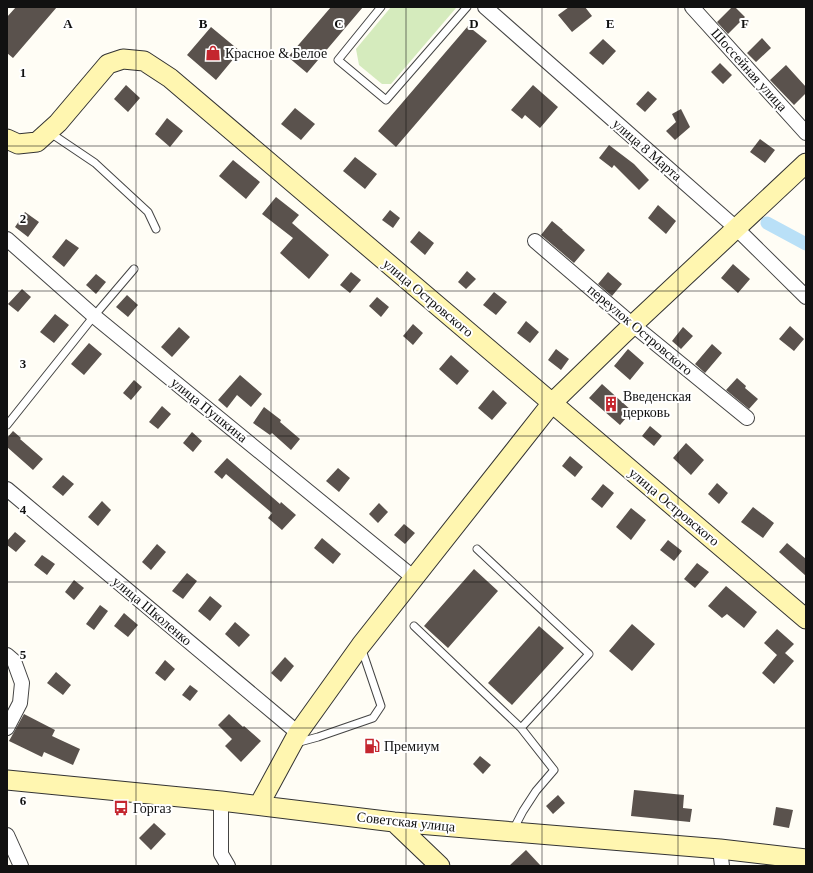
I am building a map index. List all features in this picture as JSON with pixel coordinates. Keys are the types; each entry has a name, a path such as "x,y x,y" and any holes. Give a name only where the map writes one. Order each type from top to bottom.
{"street":[{"name":"улица 8 Марта","path":"484,7 736,228 806,297"},
{"name":"Шоссейная улица","path":"692,7 806,133"},
{"name":"улица Островского","path":"7,139 18,144 37,142 58,123 108,64 123,59 144,61 170,78 806,619"},
{"path":"259,805 295,738 361,645 552,403 806,163"},
{"name":"улица Пушкина","path":"7,239 94,316 414,578"},
{"name":"переулок Островского","path":"534,241 746,418"},
{"name":"улица Школенко","path":"7,489 295,738"},
{"path":"7,655 14,661 22,683 20,703 7,728"},
{"name":"Советская улица","path":"7,780 259,805 394,822 512,832 721,858 806,860"},
{"path":"221,801 221,854 228,866"},
{"path":"394,822 440,866"},
{"path":"7,835 21,866"}],"lane":[{"path":"382,7 338,60 386,100 467,7"},
{"path":"48,131 95,163 148,212 156,229"},
{"path":"7,425 94,316 134,269"},
{"path":"477,549 589,654 521,728"},
{"path":"414,626 521,728 554,770 536,791 512,832"},
{"path":"295,738 318,738 373,718 381,706 361,645"}],"green space":[{"path":"391,7 456,8 391,84 382,84 359,65 356,49"}],"building":[{"path":"16,7 57,7 13,58 7,53 7,17"},
{"path":"331,7 363,7 307,73 288,57"},
{"path":"569,7 585,7 592,16 572,32 558,15"},
{"path":"732,7 735,7 745,17 728,34 717,22"},
{"path":"468,26 487,41 396,147 378,131"},
{"name":"Красное & Белое","path":"211,27 240,51 216,80 187,55"},
{"path":"762,38 771,48 756,62 747,53"},
{"path":"603,39 616,51 603,65 589,53"},
{"path":"720,63 732,75 723,84 711,72"},
{"path":"786,65 806,87 806,93 794,105 770,80"},
{"path":"126,85 140,98 128,112 114,99"},
{"path":"533,85 558,107 540,128 525,115 522,119 511,110"},
{"path":"648,91 657,99 645,112 636,104"},
{"path":"295,108 315,124 301,140 281,124"},
{"path":"681,109 690,127 675,140 666,131 676,122 672,114"},
{"path":"167,118 183,131 170,147 155,134"},
{"path":"760,139 775,150 765,163 750,152"},
{"path":"609,145 634,164 649,180 639,190 614,165 612,168 599,158"},
{"path":"355,157 377,174 365,189 343,171"},
{"path":"233,160 260,182 246,199 219,176"},
{"path":"276,197 299,215 292,223 329,255 309,279 280,253 293,238 262,214"},
{"path":"658,205 676,221 666,234 648,218"},
{"path":"390,210 400,218 393,228 382,220"},
{"path":"25,212 39,222 28,237 15,227"},
{"path":"552,221 585,250 574,263 541,235"},
{"path":"419,231 434,243 425,255 410,242"},
{"path":"66,239 79,248 64,267 52,257"},
{"path":"733,264 750,279 738,293 721,278"},
{"path":"467,271 476,279 466,289 458,282"},
{"path":"351,272 361,280 350,293 340,285"},
{"path":"608,272 622,284 612,296 598,284"},
{"path":"96,274 106,282 96,294 86,285"},
{"path":"22,289 31,297 18,312 8,304"},
{"path":"494,292 507,302 496,315 483,305"},
{"path":"127,295 138,305 128,317 116,307"},
{"path":"377,297 389,307 381,317 369,306"},
{"path":"55,314 69,325 54,343 40,332"},
{"path":"526,321 539,332 530,343 517,333"},
{"path":"413,324 423,333 413,345 403,336"},
{"path":"790,326 804,339 794,351 779,339"},
{"path":"179,327 190,337 172,357 161,347"},
{"path":"683,327 693,336 681,349 672,341"},
{"path":"89,343 102,354 84,375 71,364"},
{"path":"712,344 722,353 705,373 695,364"},
{"path":"556,349 569,359 561,370 548,360"},
{"path":"628,349 644,363 630,380 614,366"},
{"path":"451,355 469,371 457,385 439,369"},
{"path":"240,375 262,394 251,407 237,395 227,408 218,400"},
{"path":"737,378 746,386 745,388 758,399 749,409 726,390"},
{"path":"134,380 142,387 131,400 123,393"},
{"name":"Введенская церковь","path":"602,384 632,411 620,425 589,398"},
{"path":"493,390 507,403 492,420 478,408"},
{"path":"162,406 171,414 158,429 149,422"},
{"path":"264,407 281,420 280,422 300,439 291,450 272,433 270,435 253,423"},
{"path":"650,426 662,436 654,446 642,436"},
{"path":"13,431 43,459 33,470 7,447 7,438"},
{"path":"192,432 202,441 193,452 183,443"},
{"path":"686,443 704,460 691,475 673,458"},
{"path":"570,456 583,467 575,477 562,466"},
{"path":"227,458 280,504 281,502 296,515 282,530 268,518 272,513 226,474 222,479 214,472"},
{"path":"338,468 350,478 339,492 326,481"},
{"path":"63,475 74,484 63,496 52,487"},
{"path":"717,483 728,493 719,504 708,494"},
{"path":"603,484 614,493 602,508 591,499"},
{"path":"102,501 111,510 98,526 88,517"},
{"path":"379,503 388,512 378,523 369,514"},
{"path":"753,507 774,523 763,538 741,522"},
{"path":"631,508 646,520 631,540 616,527"},
{"path":"404,524 415,533 405,544 394,535"},
{"path":"15,532 26,541 16,552 7,545 7,541"},
{"path":"322,538 341,554 333,564 314,548"},
{"path":"668,540 682,551 674,561 660,550"},
{"path":"787,543 806,559 806,576 779,552"},
{"path":"157,544 166,552 151,570 142,562"},
{"path":"42,555 55,564 47,575 34,565"},
{"path":"697,563 709,572 695,588 684,579"},
{"path":"474,569 498,591 448,648 424,626"},
{"path":"187,573 197,581 183,599 172,591"},
{"path":"74,580 84,588 74,600 65,592"},
{"path":"726,586 757,612 744,628 727,614 722,618 708,606"},
{"path":"210,596 222,606 210,621 198,611"},
{"path":"100,605 108,611 94,630 86,624"},
{"path":"124,613 138,625 128,637 114,626"},
{"path":"235,622 250,635 239,647 225,634"},
{"path":"632,624 655,644 632,671 609,651"},
{"path":"539,626 564,648 512,705 488,683"},
{"path":"777,629 794,644 785,653 794,661 774,684 762,673 777,655 764,643"},
{"path":"285,657 294,666 281,682 271,673"},
{"path":"165,660 175,669 165,681 155,673"},
{"path":"56,672 71,685 63,695 47,683"},
{"path":"190,685 198,691 190,701 182,695"},
{"path":"24,714 55,730 52,736 80,749 73,765 44,752 42,757 9,741"},
{"path":"229,714 261,741 241,762 225,746 232,739 218,725"},
{"path":"480,756 491,765 483,774 473,764"},
{"path":"634,790 684,795 683,808 692,809 690,822 631,816"},
{"path":"558,795 565,803 553,814 546,806"},
{"path":"776,807 793,810 789,828 773,825"},
{"path":"154,823 166,834 151,850 139,838"},
{"path":"526,850 541,866 509,866"}],"waterway":[{"path":"767,223 806,244"}],"place":[{"name":"Красное & Белое","path":"213,53"},
{"name":"Введенская церковь","path":"611,404"},
{"name":"Премиум","path":"372,746"},
{"name":"Горгаз","path":"121,808"}]}
